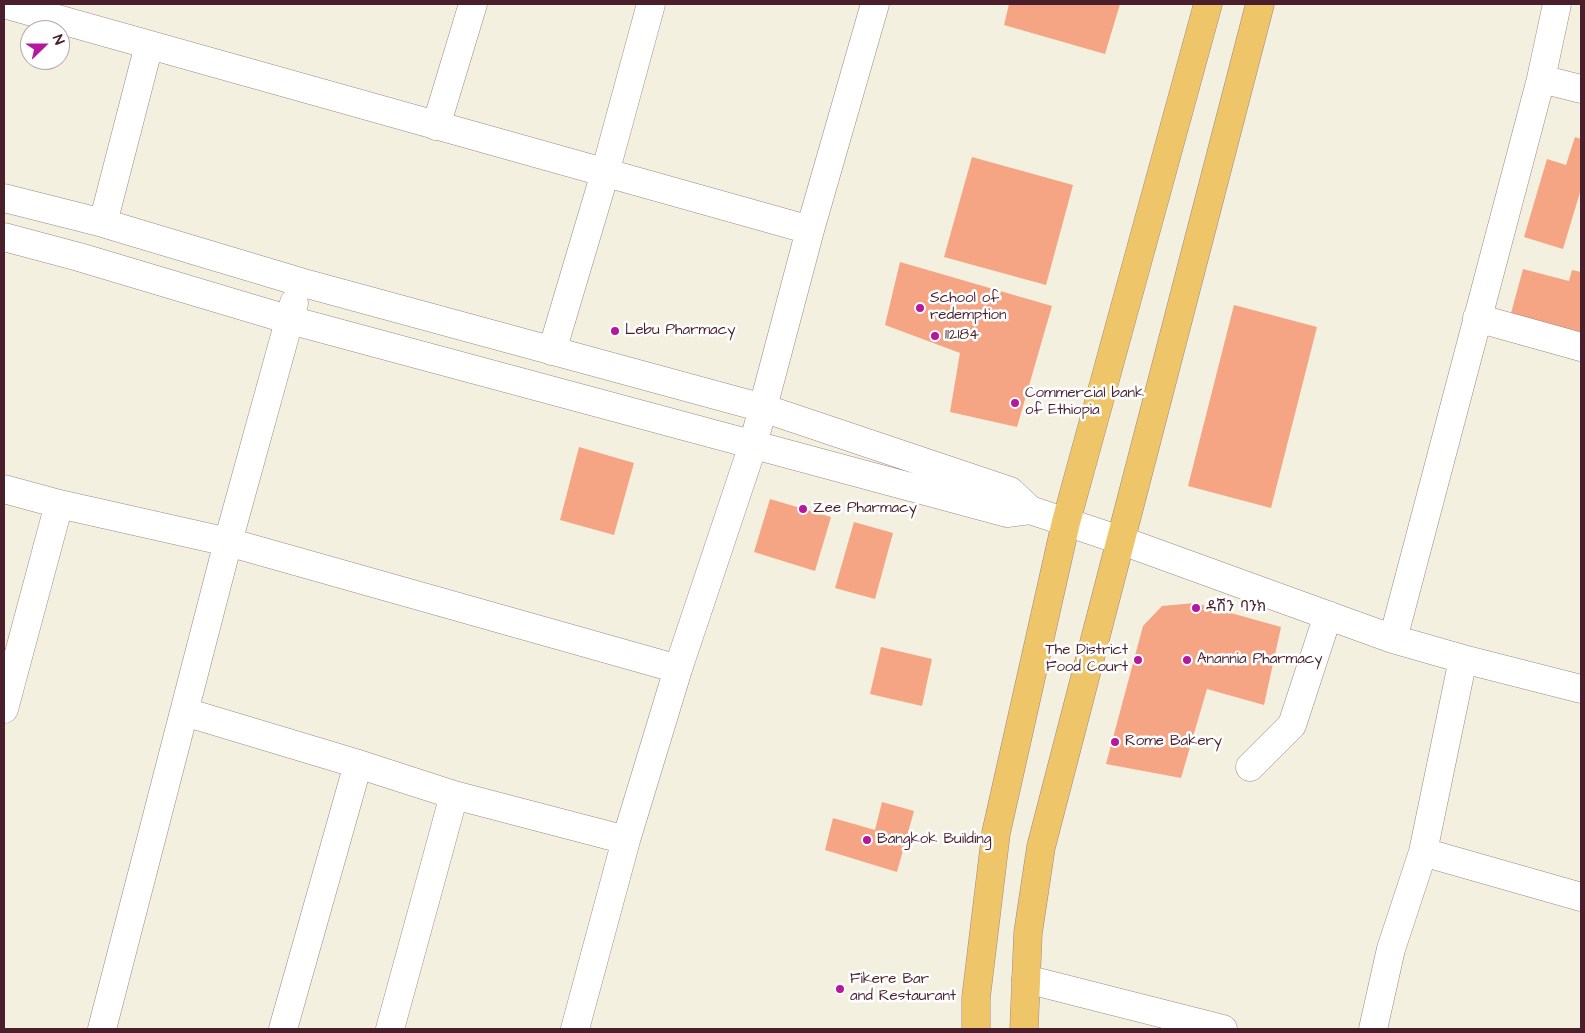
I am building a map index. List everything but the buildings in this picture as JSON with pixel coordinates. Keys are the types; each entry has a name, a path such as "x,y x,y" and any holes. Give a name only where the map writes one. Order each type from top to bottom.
{"main road":[{"path":"976,1029 976,998 996,833 1066,522 1208,4"},
{"path":"1024,1029 1028,933 1041,847 1260,4"}],"street":[{"path":"4,4 810,230"},
{"path":"436,126 473,4"},
{"path":"552,351 605,173 651,4"},
{"path":"575,1029 626,840 678,668 753,445 810,230 875,4"},
{"path":"1393,639 1541,79 1557,4"},
{"path":"103,223 149,45"},
{"path":"1541,79 1581,89"},
{"path":"4,198 103,223 300,282 763,408 1010,490 1030,510"},
{"path":"4,237 79,257 290,320 1006,513 1030,510 1120,540 1393,639 1581,689"},
{"path":"102,1029 228,542 300,282"},
{"path":"1477,318 1581,347"},
{"path":"4,490 228,542 678,668"},
{"path":"4,709 59,504"},
{"path":"1250,767 1292,725 1328,615"},
{"path":"1373,1029 1391,950 1423,852 1463,659"},
{"path":"185,712 454,795 626,840"},
{"path":"283,1029 358,764"},
{"path":"390,1029 454,795"},
{"path":"1423,852 1581,897"},
{"path":"1026,979 1223,1029"}],"place":[{"name":"School of redemption","path":"920,308"},
{"name":"Lebu Pharmacy","path":"615,331"},
{"name":"112184","path":"935,336"},
{"name":"Commercial bank of Ethiopia","path":"1015,403"},
{"name":"Zee Pharmacy","path":"803,509"},
{"name":"ዳሽን ባንክ","path":"1196,608"},
{"name":"The District Food Court","path":"1138,660"},
{"name":"Anannia Pharmacy","path":"1187,660"},
{"name":"Rome Bakery","path":"1115,742"},
{"name":"Bangkok Building","path":"867,840"},
{"name":"Fikere Bar and Restaurant","path":"840,989"}]}
